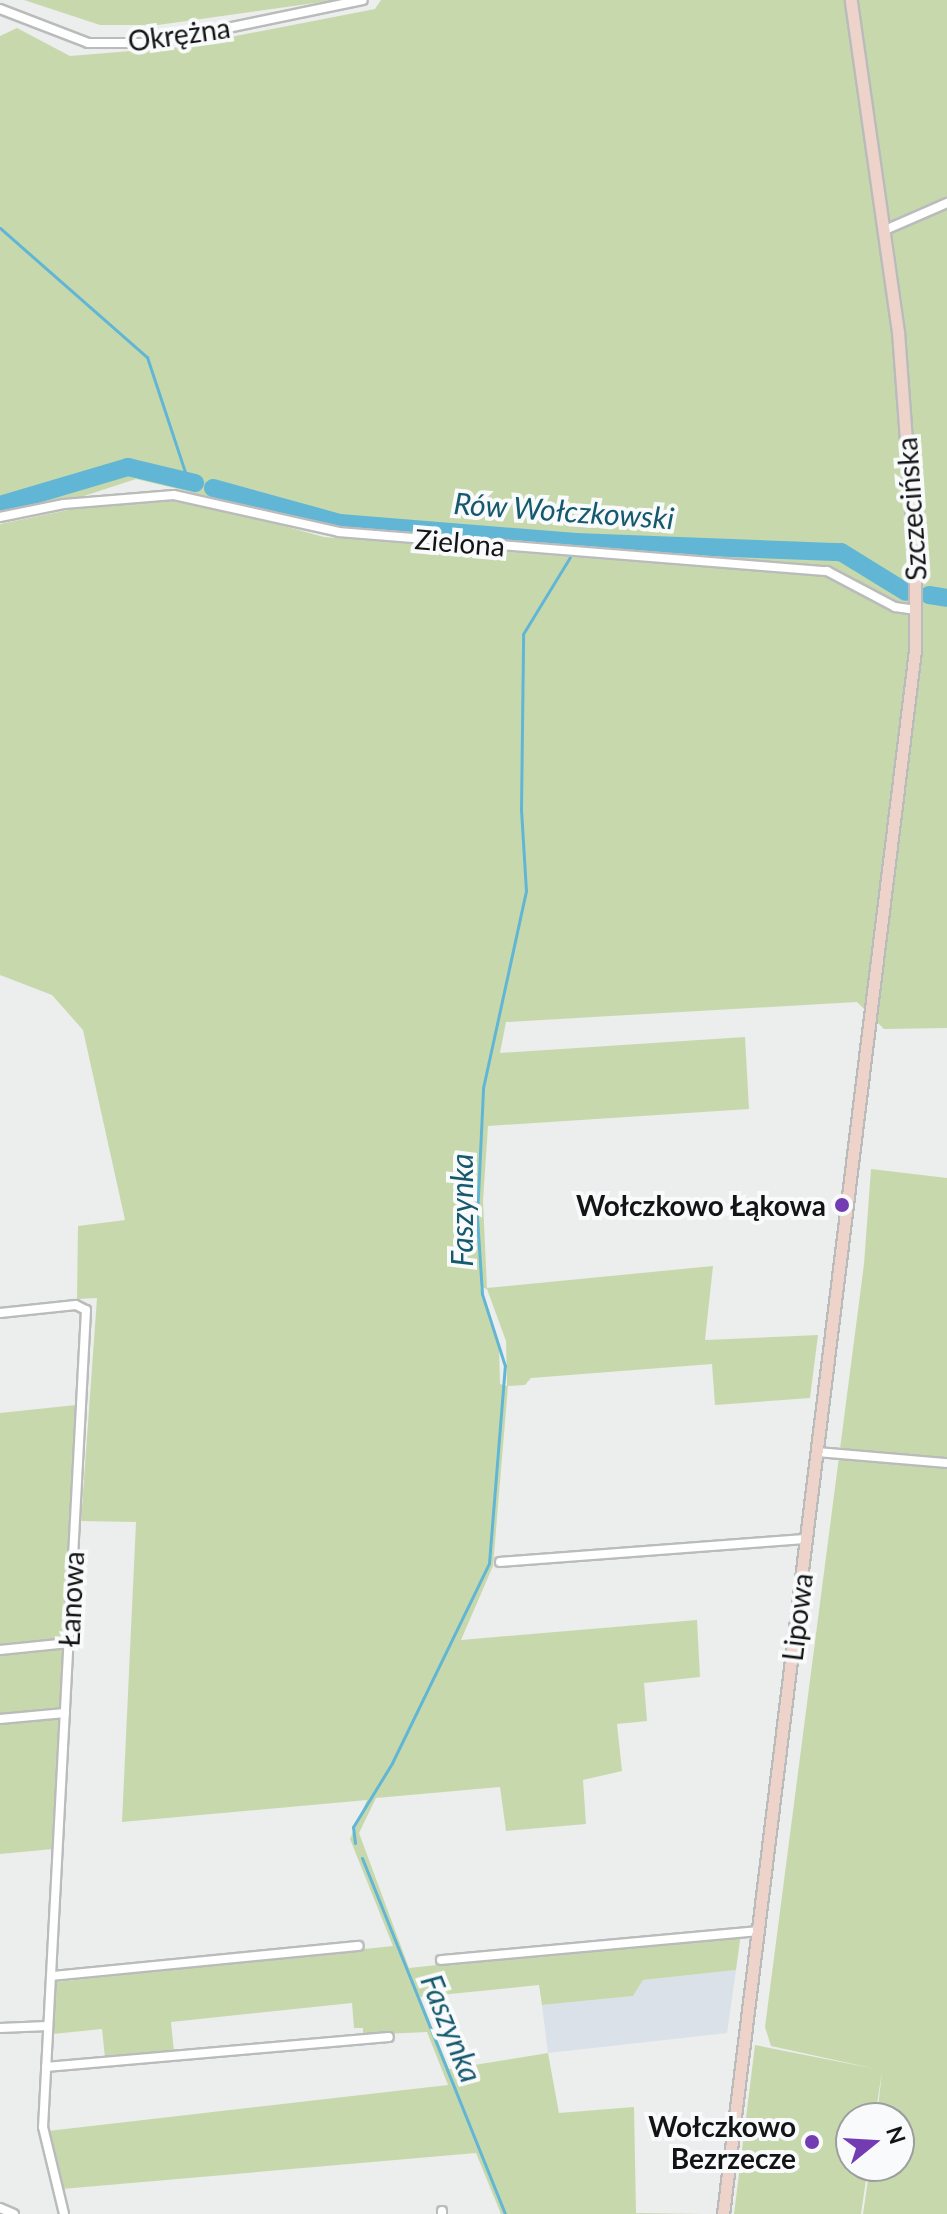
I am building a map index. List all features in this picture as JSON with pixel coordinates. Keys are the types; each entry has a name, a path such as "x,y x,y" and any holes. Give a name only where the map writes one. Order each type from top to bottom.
{"street":[{"name":"Okrężna","path":"0,9 57,36 88,43 155,43 363,0"},
{"name":"Szczecińska","path":"851,0 900,352 916,610 909,720 872,1020"},
{"path":"885,230 947,203"},
{"name":"Zielona","path":"0,517 64,504 174,495 339,532 827,571 895,607 916,610"},
{"name":"Lipowa","path":"723,2214 872,1020"},
{"name":"Łanowa","path":"0,1313 76,1305 86,1310 43,2127 64,2214"},
{"path":"818,1452 947,1463"},
{"path":"500,1562 807,1539"},
{"path":"0,1650 69,1643"},
{"path":"0,1719 65,1713"},
{"path":"441,1960 758,1931"},
{"path":"52,1976 359,1946"},
{"path":"0,2028 48,2026"},
{"path":"46,2067 389,2037"},
{"path":"0,2208 14,2214"}],"shaded area":[{"path":"736,1970 727,2033 548,2053 542,2005 633,1996 643,1980"}],"green space":[{"path":"24,0 337,0 158,25 100,25"},
{"path":"381,0 947,0 947,1028 884,1029 857,1002 506,1022 500,1053 745,1037 749,1109 488,1126 483,1201 487,1288 713,1266 705,1340 818,1335 810,1398 715,1405 712,1364 531,1378 525,1385 508,1386 493,1566 461,1640 697,1620 700,1677 644,1683 647,1721 617,1724 622,1771 583,1780 586,1824 506,1831 500,1787 376,1798 359,1833 409,1968 741,1933 736,1970 643,1980 633,1996 542,2005 539,1985 420,1997 449,2069 548,2053 559,2113 634,2107 636,2213 704,2214 501,2214 476,2153 62,2189 48,2131 448,2085 427,2032 363,2035 363,2028 354,2028 352,2003 171,2022 174,2052 105,2058 102,2029 53,2034 56,1982 393,1946 350,1839 367,1800 122,1822 136,1522 81,1521 97,1298 77,1299 78,1226 125,1220 83,1030 52,995 0,975 0,524 73,509 166,500 208,505 324,537 650,563 649,551 319,523 136,479 84,496 0,511 0,36 17,28 70,56 179,47 375,9","holes":["480,1287 487,1289 506,1341 507,1386 500,1384 499,1343"]},
{"path":"871,1169 947,1178 947,2214 863,2214 868,2182 915,2182 915,2102 879,2102 882,2071 877,2102 835,2102 835,2182 866,2182 861,2214 734,2214 755,2045 876,2069 771,2046 765,2027 864,1264"},
{"path":"76,1405 53,1849 0,1854 0,1413"}],"waterway":[{"path":"0,228 147,357 188,481"},
{"name":"Rów Wołczkowski","path":"0,505 128,467 195,483"},
{"name":"Rów Wołczkowski","path":"213,488 340,523 576,542 841,552 906,592"},
{"name":"Faszynka","path":"355,1843 353,1827 392,1763 489,1563 505,1366 482,1294 477,1217 483,1088 526,891 521,810 523,634 570,557"},
{"name":"Rów Wołczkowski","path":"929,595 947,598"},
{"name":"Faszynka","path":"362,1858 505,2214"}],"place":[{"name":"Wołczkowo Łąkowa","path":"842,1205"},
{"name":"Wołczkowo Bezrzecze","path":"812,2142"}]}
